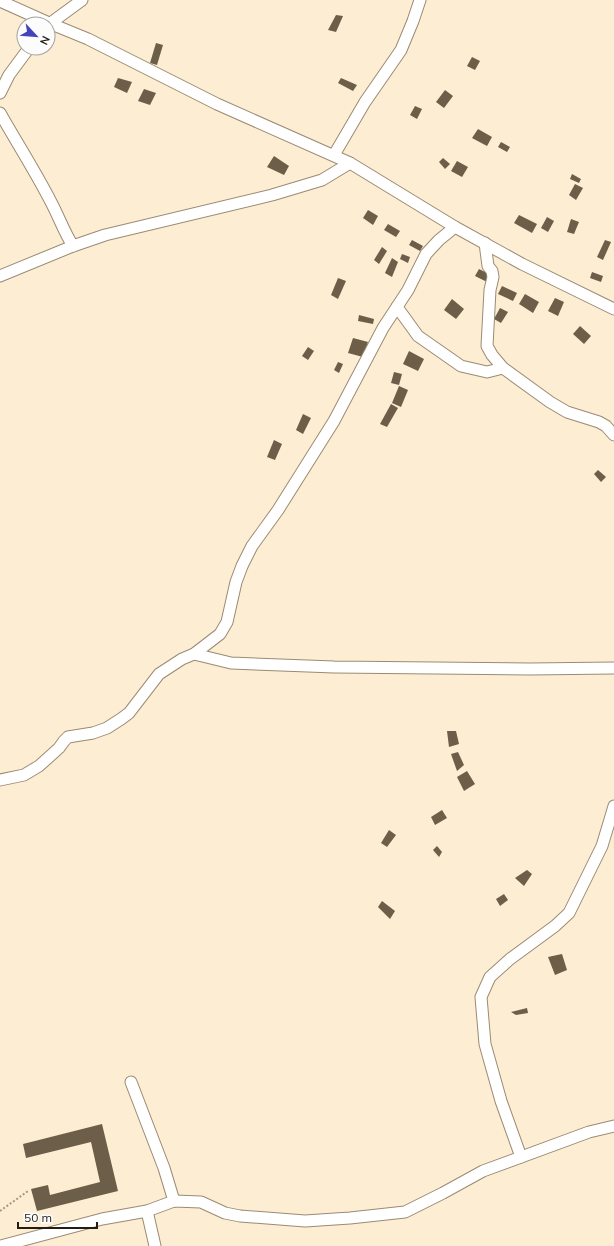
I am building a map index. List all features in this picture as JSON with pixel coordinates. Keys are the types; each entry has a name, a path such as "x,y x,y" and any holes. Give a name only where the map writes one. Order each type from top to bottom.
{"street":[{"path":"56,19 82,0"},
{"path":"334,155 365,102 401,50 420,0"},
{"path":"0,1 32,16"},
{"path":"56,27 88,38 217,104 350,163 455,227 522,264 614,309"},
{"path":"0,93 9,75 22,56"},
{"path":"0,113 52,203 64,231 73,246"},
{"path":"0,276 73,246 119,231 301,187 322,180 350,163"},
{"path":"0,780 24,775 39,766 59,748 68,737 106,728 121,719 129,713 159,674 182,658 194,654 220,634 227,622 236,582 252,546 278,510 334,421 383,328 408,290 426,254 439,240 455,227"},
{"path":"485,243 488,266 492,271 493,278 490,290 487,346 492,355 504,368 550,402 567,412 599,422 606,426 614,435"},
{"path":"397,307 418,336 461,366 487,372 504,368"},
{"path":"194,654 231,662 334,667 530,669 614,668"},
{"path":"521,1157 501,1101 485,1044 481,997 490,977 510,959 555,926 569,913 602,846 614,806"},
{"path":"131,1082 164,1168 174,1202"},
{"path":"1,1246 102,1219 147,1211 174,1202 201,1202 225,1213 240,1216 305,1221 405,1212 482,1172 590,1132 614,1126"},
{"path":"147,1211 155,1246"}],"path":[{"path":"0,1211 28,1191"}],"building":[{"path":"336,15 343,16 336,32 328,30"},
{"path":"156,43 163,45 157,65 150,63"},
{"path":"472,57 480,61 475,70 467,66"},
{"path":"118,78 132,82 127,93 114,87"},
{"path":"341,78 357,85 353,91 338,83"},
{"path":"144,89 156,93 150,105 138,101"},
{"path":"445,90 453,96 444,108 436,102"},
{"path":"415,106 422,109 417,119 410,115"},
{"path":"478,129 492,137 487,146 472,138"},
{"path":"501,142 510,147 507,152 498,147"},
{"path":"274,156 289,166 284,175 267,167"},
{"path":"443,158 450,164 445,169 439,162"},
{"path":"457,161 468,167 462,177 451,171"},
{"path":"572,174 581,179 579,183 570,179"},
{"path":"575,184 583,188 576,200 569,195"},
{"path":"368,210 378,216 373,225 363,218"},
{"path":"519,215 537,224 532,233 514,223"},
{"path":"547,217 554,221 548,232 541,228"},
{"path":"571,219 579,222 574,234 567,232"},
{"path":"388,224 400,231 396,237 384,230"},
{"path":"412,240 423,246 420,251 409,245"},
{"path":"605,240 611,242 603,260 597,257"},
{"path":"382,247 387,251 379,264 374,260"},
{"path":"402,254 410,257 408,263 400,259"},
{"path":"392,258 398,262 392,277 385,273"},
{"path":"479,269 491,275 487,282 475,276"},
{"path":"592,272 603,276 601,282 590,278"},
{"path":"338,278 346,281 338,299 331,295"},
{"path":"502,286 517,293 513,301 498,294"},
{"path":"525,294 539,302 533,313 519,304"},
{"path":"555,298 564,302 558,316 548,311"},
{"path":"452,299 464,309 456,319 444,310"},
{"path":"500,308 508,312 501,323 494,319"},
{"path":"359,315 374,319 373,324 358,321"},
{"path":"580,326 591,336 584,344 573,334"},
{"path":"353,338 368,342 363,357 348,353"},
{"path":"308,347 314,351 308,360 302,356"},
{"path":"409,351 424,359 418,371 403,364"},
{"path":"338,362 343,364 339,373 334,370"},
{"path":"394,372 402,374 399,385 391,383"},
{"path":"399,386 408,390 401,407 392,403"},
{"path":"391,404 398,408 387,427 380,424"},
{"path":"303,414 311,418 303,434 296,430"},
{"path":"274,440 282,444 275,460 267,457"},
{"path":"598,470 606,477 601,482 594,474"},
{"path":"447,731 456,731 459,744 449,747"},
{"path":"458,752 464,765 457,771 451,754"},
{"path":"467,771 475,784 464,791 457,777"},
{"path":"442,810 447,818 435,825 431,817"},
{"path":"389,830 396,835 387,847 381,843"},
{"path":"437,846 442,852 439,857 433,850"},
{"path":"527,870 532,874 524,886 515,878"},
{"path":"504,894 508,900 500,906 496,899"},
{"path":"382,901 395,911 390,919 378,907"},
{"path":"562,954 567,970 555,975 548,957"},
{"path":"527,1008 528,1013 516,1015 511,1012"},
{"path":"102,1124 118,1191 37,1211 31,1189 48,1185 50,1195 100,1182 91,1142 26,1158 23,1144"}]}
